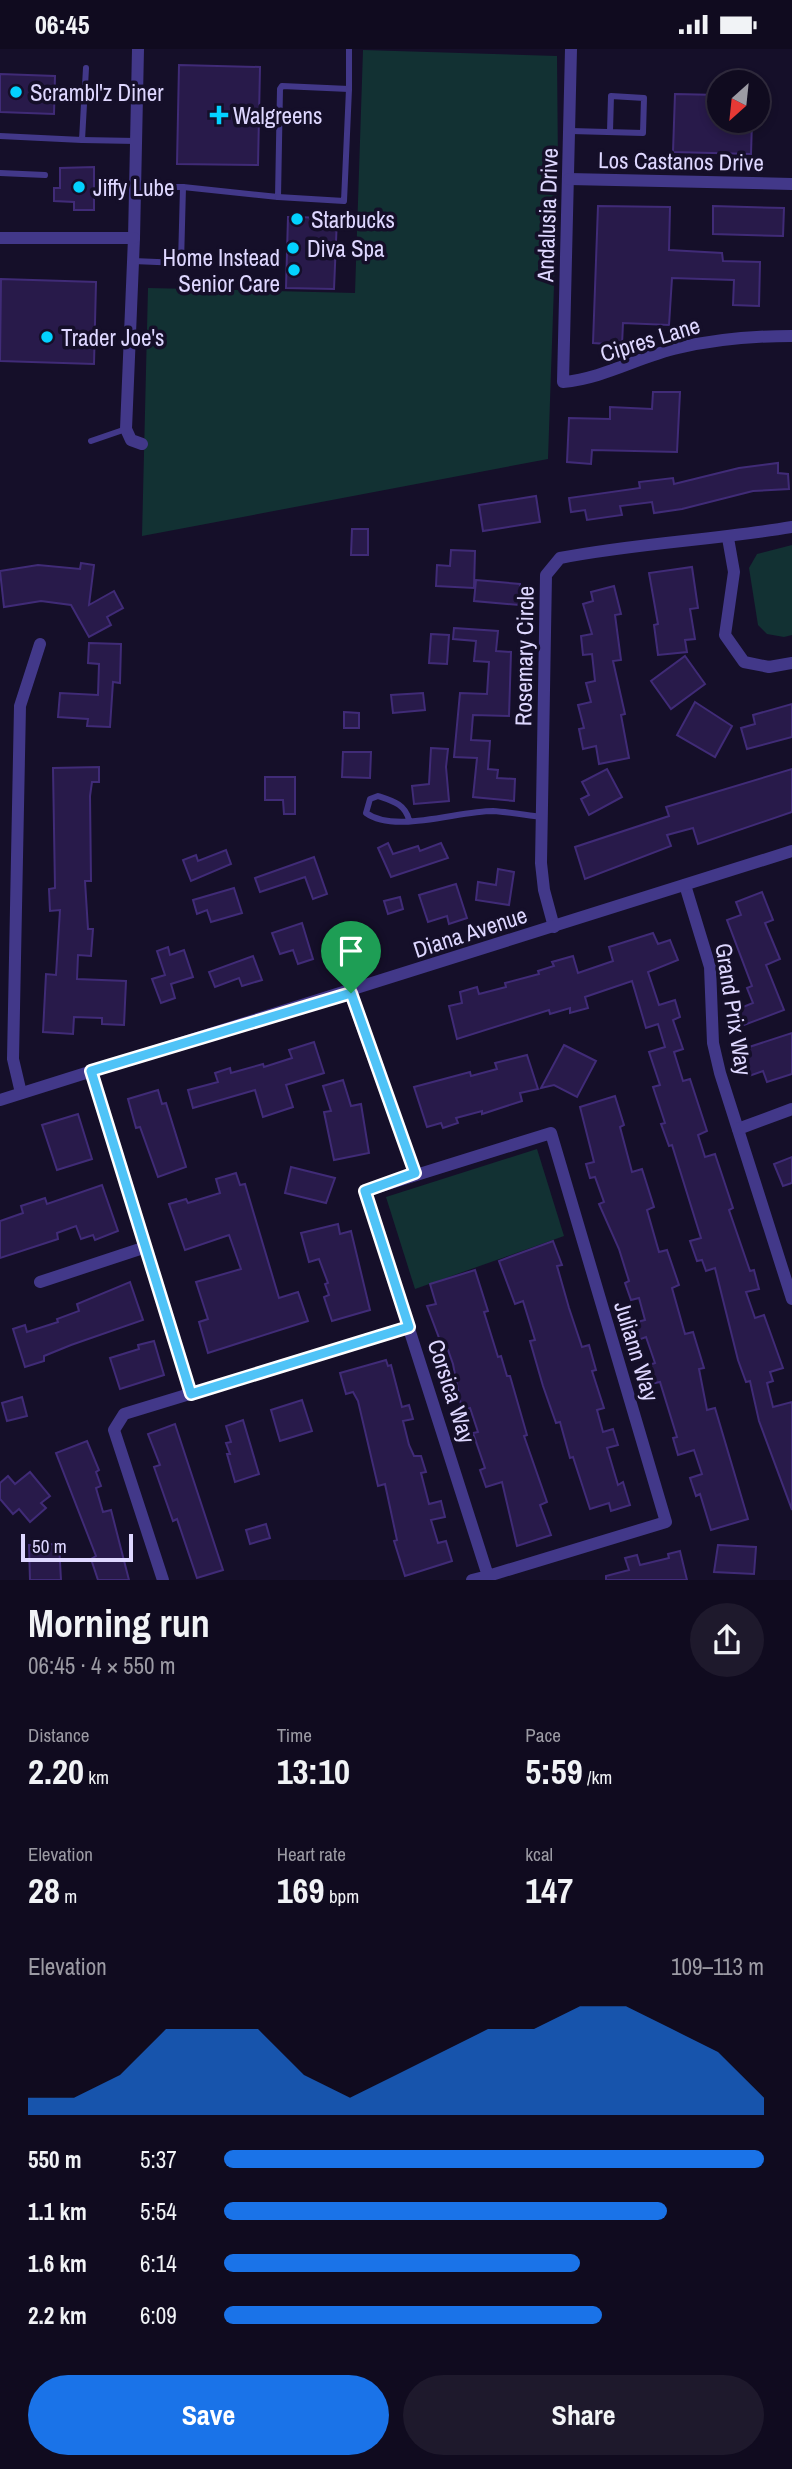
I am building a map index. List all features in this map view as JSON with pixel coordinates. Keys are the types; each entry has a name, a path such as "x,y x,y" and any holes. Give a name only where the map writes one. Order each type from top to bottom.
{"street":[{"path":"138,49 126,429 131,440 142,444"},
{"name":"Andalusia Drive","path":"563,382 571,49"},
{"name":"Los Castanos Drive","path":"569,179 792,184"},
{"path":"0,238 134,238"},
{"name":"Cipres Lane","path":"563,382 591,379 676,348 737,337 792,336"},
{"name":"Rosemary Circle","path":"554,927 544,890 541,817 546,575 560,558 609,549 727,538 792,527"},
{"path":"727,538 734,572 725,635 744,663 769,667 792,663"},
{"path":"21,1093 13,1059 20,706 40,644"},
{"name":"Diana Avenue","path":"0,1100 351,993 792,851"},
{"name":"Grand Prix Way","path":"685,885 710,967 713,1043 792,1297"},
{"path":"351,993 415,1173"},
{"path":"91,1071 191,1394"},
{"path":"738,1129 792,1109"},
{"name":"Juliann Way","path":"415,1173 551,1133 666,1522 472,1580"},
{"name":"Corsica Way","path":"415,1173 365,1191 488,1576"},
{"path":"40,1282 146,1247"},
{"path":"163,1580 114,1430 124,1414 409,1327"}],"lane":[{"path":"135,187 183,187 344,201 349,49"},
{"path":"82,139 86,68"},
{"path":"278,197 280,89 282,86 349,89"},
{"path":"571,131 643,133 644,98 611,96 611,131"},
{"path":"0,137 136,141"},
{"path":"0,173 45,175"},
{"path":"133,261 181,263 183,187"},
{"path":"91,442 126,429"},
{"path":"409,820 406,811 397,803 378,796 370,799 366,813 377,821 409,820 493,811 541,817"}],"green space":[{"path":"363,50 557,56 558,169 548,459 142,536 148,288 355,293"},
{"path":"792,545 792,635 784,637 767,634 758,625 749,568 757,554"},
{"path":"537,1149 564,1236 415,1289 386,1197"}],"building":[{"name":"Walgreens","path":"179,65 260,67 258,165 177,164"},
{"path":"0,74 55,76 54,114 0,112"},
{"path":"675,94 707,95 707,133 752,133 751,154 673,152"},
{"path":"94,167 94,210 74,210 74,202 54,201 54,188 60,188 60,168"},
{"path":"598,206 670,207 669,250 722,253 723,261 760,262 759,306 733,305 734,280 672,278 669,325 623,323 622,345 593,343"},
{"path":"713,206 784,208 783,236 713,234"},
{"path":"288,217 337,218 334,289 286,288"},
{"name":"Trader Joe's","path":"1,279 96,282 94,364 0,361"},
{"path":"653,392 680,392 677,452 592,450 591,464 567,462 569,418 610,419 610,407 652,409"},
{"path":"778,463 778,473 788,474 789,489 753,491 682,509 654,513 652,502 620,506 622,515 587,520 585,510 571,512 569,498 640,488 639,482 673,478 674,484 739,468"},
{"path":"536,496 540,522 483,531 479,505"},
{"path":"352,529 368,529 368,555 351,555"},
{"path":"451,550 475,551 474,588 436,586 437,565 450,566"},
{"path":"81,563 94,565 89,605 114,591 123,608 107,617 111,625 89,637 71,605 41,601 4,607 0,571 38,565 80,569"},
{"path":"692,567 698,608 690,609 695,639 685,640 687,652 658,655 654,625 658,624 649,573"},
{"path":"476,580 520,584 519,605 474,601"},
{"path":"614,586 621,614 615,615 621,660 613,661 625,714 621,715 629,758 599,764 596,746 583,749 579,729 584,728 578,705 591,702 586,683 595,681 592,654 583,655 581,636 592,634 583,604 593,601 591,592"},
{"path":"454,628 498,631 496,651 511,652 509,716 473,715 471,740 490,741 488,769 498,770 497,778 515,779 514,801 473,797 477,758 454,757 460,693 487,694 489,662 474,661 476,641 453,639"},
{"path":"431,634 449,635 447,664 429,663"},
{"path":"89,643 121,644 120,683 113,682 110,727 87,726 88,719 58,717 60,693 98,695 99,664 88,663"},
{"path":"685,656 705,684 671,709 651,681"},
{"path":"423,693 425,710 393,713 391,695"},
{"path":"695,702 732,726 715,757 677,735"},
{"path":"792,704 792,737 747,749 741,728 755,724 753,715"},
{"path":"344,712 359,713 359,728 344,728"},
{"path":"431,748 448,749 446,767 449,801 414,804 412,786 429,784"},
{"path":"343,752 371,752 370,778 342,777"},
{"path":"99,767 99,782 92,782 90,796 91,881 85,881 88,929 93,929 91,956 78,955 77,979 126,981 124,1025 102,1024 102,1018 74,1017 73,1034 43,1032 46,974 56,975 60,910 50,911 49,889 55,888 53,768"},
{"path":"607,769 622,797 589,815 581,799 589,795 582,782"},
{"path":"792,769 792,812 698,844 693,828 667,835 671,846 585,879 575,847 669,816 666,807"},
{"path":"265,777 295,777 295,814 284,814 283,800 265,800"},
{"path":"388,843 393,854 418,846 420,851 441,843 448,858 391,877 378,848"},
{"path":"226,850 231,864 191,881 183,860 196,855 198,861"},
{"path":"314,857 327,894 313,899 305,877 260,892 255,878"},
{"path":"498,869 514,872 509,905 476,900 478,882 496,885"},
{"path":"456,884 467,918 449,924 447,916 428,922 419,895"},
{"path":"234,888 242,913 211,922 207,910 197,914 193,900"},
{"path":"762,892 773,920 765,923 780,959 766,965 784,1010 744,1025 738,1009 753,1003 747,988 752,986 727,920 741,915 736,902"},
{"path":"400,897 403,909 388,914 384,901"},
{"path":"302,923 313,959 298,964 293,950 280,954 272,933"},
{"path":"653,933 658,944 670,940 678,960 648,972 659,1005 675,1000 680,1017 673,1020 683,1049 674,1052 683,1081 690,1079 707,1131 698,1135 705,1157 715,1154 733,1208 729,1210 759,1289 746,1292 755,1318 764,1315 783,1368 770,1372 773,1381 767,1383 773,1407 792,1402 792,1510 759,1421 750,1381 746,1382 738,1360 715,1268 706,1271 702,1260 697,1261 690,1241 701,1238 672,1145 669,1146 661,1124 665,1123 653,1087 660,1085 649,1052 665,1047 658,1024 646,1028 632,981 585,997 588,1008 570,1013 570,1008 550,1014 549,1010 457,1039 449,1006 462,1003 460,992 477,987 479,994 506,987 505,983 539,974 538,971 554,966 552,962 573,956 578,973 613,961 609,947"},
{"path":"168,947 170,955 184,950 193,977 171,984 175,998 161,1003 152,979 165,975 157,951"},
{"path":"253,956 262,980 242,986 239,978 215,987 209,972"},
{"path":"792,1033 792,1074 767,1082 763,1071 749,1076 740,1050"},
{"path":"314,1042 324,1073 286,1085 293,1107 263,1117 255,1090 193,1108 188,1090 218,1082 215,1073 230,1068 231,1073 263,1064 264,1067 292,1058 289,1050"},
{"path":"564,1045 596,1061 577,1097 554,1085 541,1088"},
{"path":"527,1055 538,1089 520,1093 522,1101 482,1114 482,1111 456,1118 458,1123 443,1128 441,1123 427,1127 414,1087 470,1072 471,1076 497,1069 495,1063"},
{"path":"343,1080 351,1106 361,1104 369,1153 334,1160 324,1112 331,1111 323,1086"},
{"path":"158,1090 162,1104 166,1103 186,1167 158,1177 140,1127 136,1128 128,1099"},
{"path":"615,1096 624,1125 620,1127 632,1172 642,1169 654,1207 647,1210 659,1252 667,1250 679,1285 672,1288 685,1334 693,1332 704,1368 699,1369 707,1410 715,1408 748,1519 711,1530 700,1494 696,1496 690,1478 702,1474 694,1450 678,1455 673,1438 677,1437 660,1382 655,1383 649,1365 655,1363 646,1337 638,1340 633,1323 645,1320 639,1298 631,1300 625,1283 629,1281 619,1249 599,1204 604,1202 595,1177 590,1178 586,1164 594,1162 580,1107"},
{"path":"78,1114 92,1159 57,1170 42,1125"},
{"path":"792,1157 792,1183 783,1186 774,1164"},
{"path":"291,1167 335,1178 326,1203 285,1193"},
{"path":"236,1173 240,1185 245,1184 279,1298 298,1292 308,1321 208,1353 199,1322 208,1319 196,1282 241,1269 229,1235 185,1250 169,1204 186,1199 188,1203 220,1193 216,1179"},
{"path":"102,1185 118,1231 95,1240 93,1235 81,1239 76,1226 57,1233 58,1239 0,1258 0,1221 23,1213 21,1206 45,1198 47,1204"},
{"path":"338,1224 340,1234 351,1231 370,1310 332,1321 324,1297 329,1295 325,1284 328,1283 319,1259 309,1262 301,1233"},
{"path":"553,1241 562,1265 557,1266 582,1347 589,1345 596,1370 592,1371 604,1408 597,1410 603,1432 613,1429 618,1445 607,1448 618,1485 623,1482 630,1505 611,1511 609,1503 590,1509 573,1457 570,1458 560,1422 556,1423 543,1386 530,1341 535,1340 523,1301 515,1304 499,1261"},
{"path":"475,1270 488,1311 484,1312 498,1357 501,1356 507,1376 510,1376 527,1435 524,1436 547,1502 540,1505 551,1535 517,1546 502,1482 486,1487 480,1470 485,1468 473,1433 478,1432 470,1408 462,1410 453,1364 448,1350 444,1351 427,1306 436,1304 430,1284"},
{"path":"130,1282 143,1320 71,1345 44,1356 44,1361 25,1367 13,1329 25,1325 27,1332 58,1322 57,1319 79,1311 77,1304"},
{"path":"154,1341 164,1375 120,1389 110,1358"},
{"path":"386,1360 388,1366 391,1365 402,1407 409,1405 413,1419 403,1421 414,1456 421,1456 426,1472 421,1473 429,1504 441,1501 445,1517 431,1520 438,1543 446,1541 452,1561 405,1576 394,1541 397,1540 385,1484 378,1486 358,1401 353,1392 346,1394 340,1373"},
{"path":"22,1397 27,1416 7,1421 2,1403"},
{"path":"302,1400 312,1431 280,1441 271,1410"},
{"path":"243,1420 259,1474 235,1482 227,1454 230,1454 226,1443 231,1442 226,1426"},
{"path":"175,1424 223,1570 197,1578 177,1519 173,1521 154,1467 160,1465 148,1434"},
{"path":"87,1441 99,1470 96,1472 101,1486 96,1488 103,1512 111,1510 129,1580 98,1580 91,1559 96,1556 56,1453"},
{"path":"30,1472 50,1496 41,1503 46,1508 30,1522 19,1509 13,1514 0,1499 0,1483 8,1476 15,1484"},
{"path":"266,1524 270,1538 250,1544 246,1530"},
{"path":"59,1544 61,1580 30,1580 29,1545"},
{"path":"718,1545 756,1547 754,1574 714,1572"},
{"path":"680,1551 687,1580 606,1580 606,1576 629,1570 625,1558 637,1555 640,1565 669,1558 668,1554"}],"place":[{"name":"Scrambl'z Diner","path":"16,92"},
{"name":"Walgreens","path":"219,115"},
{"name":"Jiffy Lube","path":"79,187"},
{"name":"Starbucks","path":"297,219"},
{"name":"Diva Spa","path":"293,248"},
{"name":"Home Instead Senior Care","path":"294,270"},
{"name":"Trader Joe's","path":"47,337"}],"route":[{"path":"351,993 415,1173 365,1191 409,1327 191,1394 91,1071 351,993"}]}
